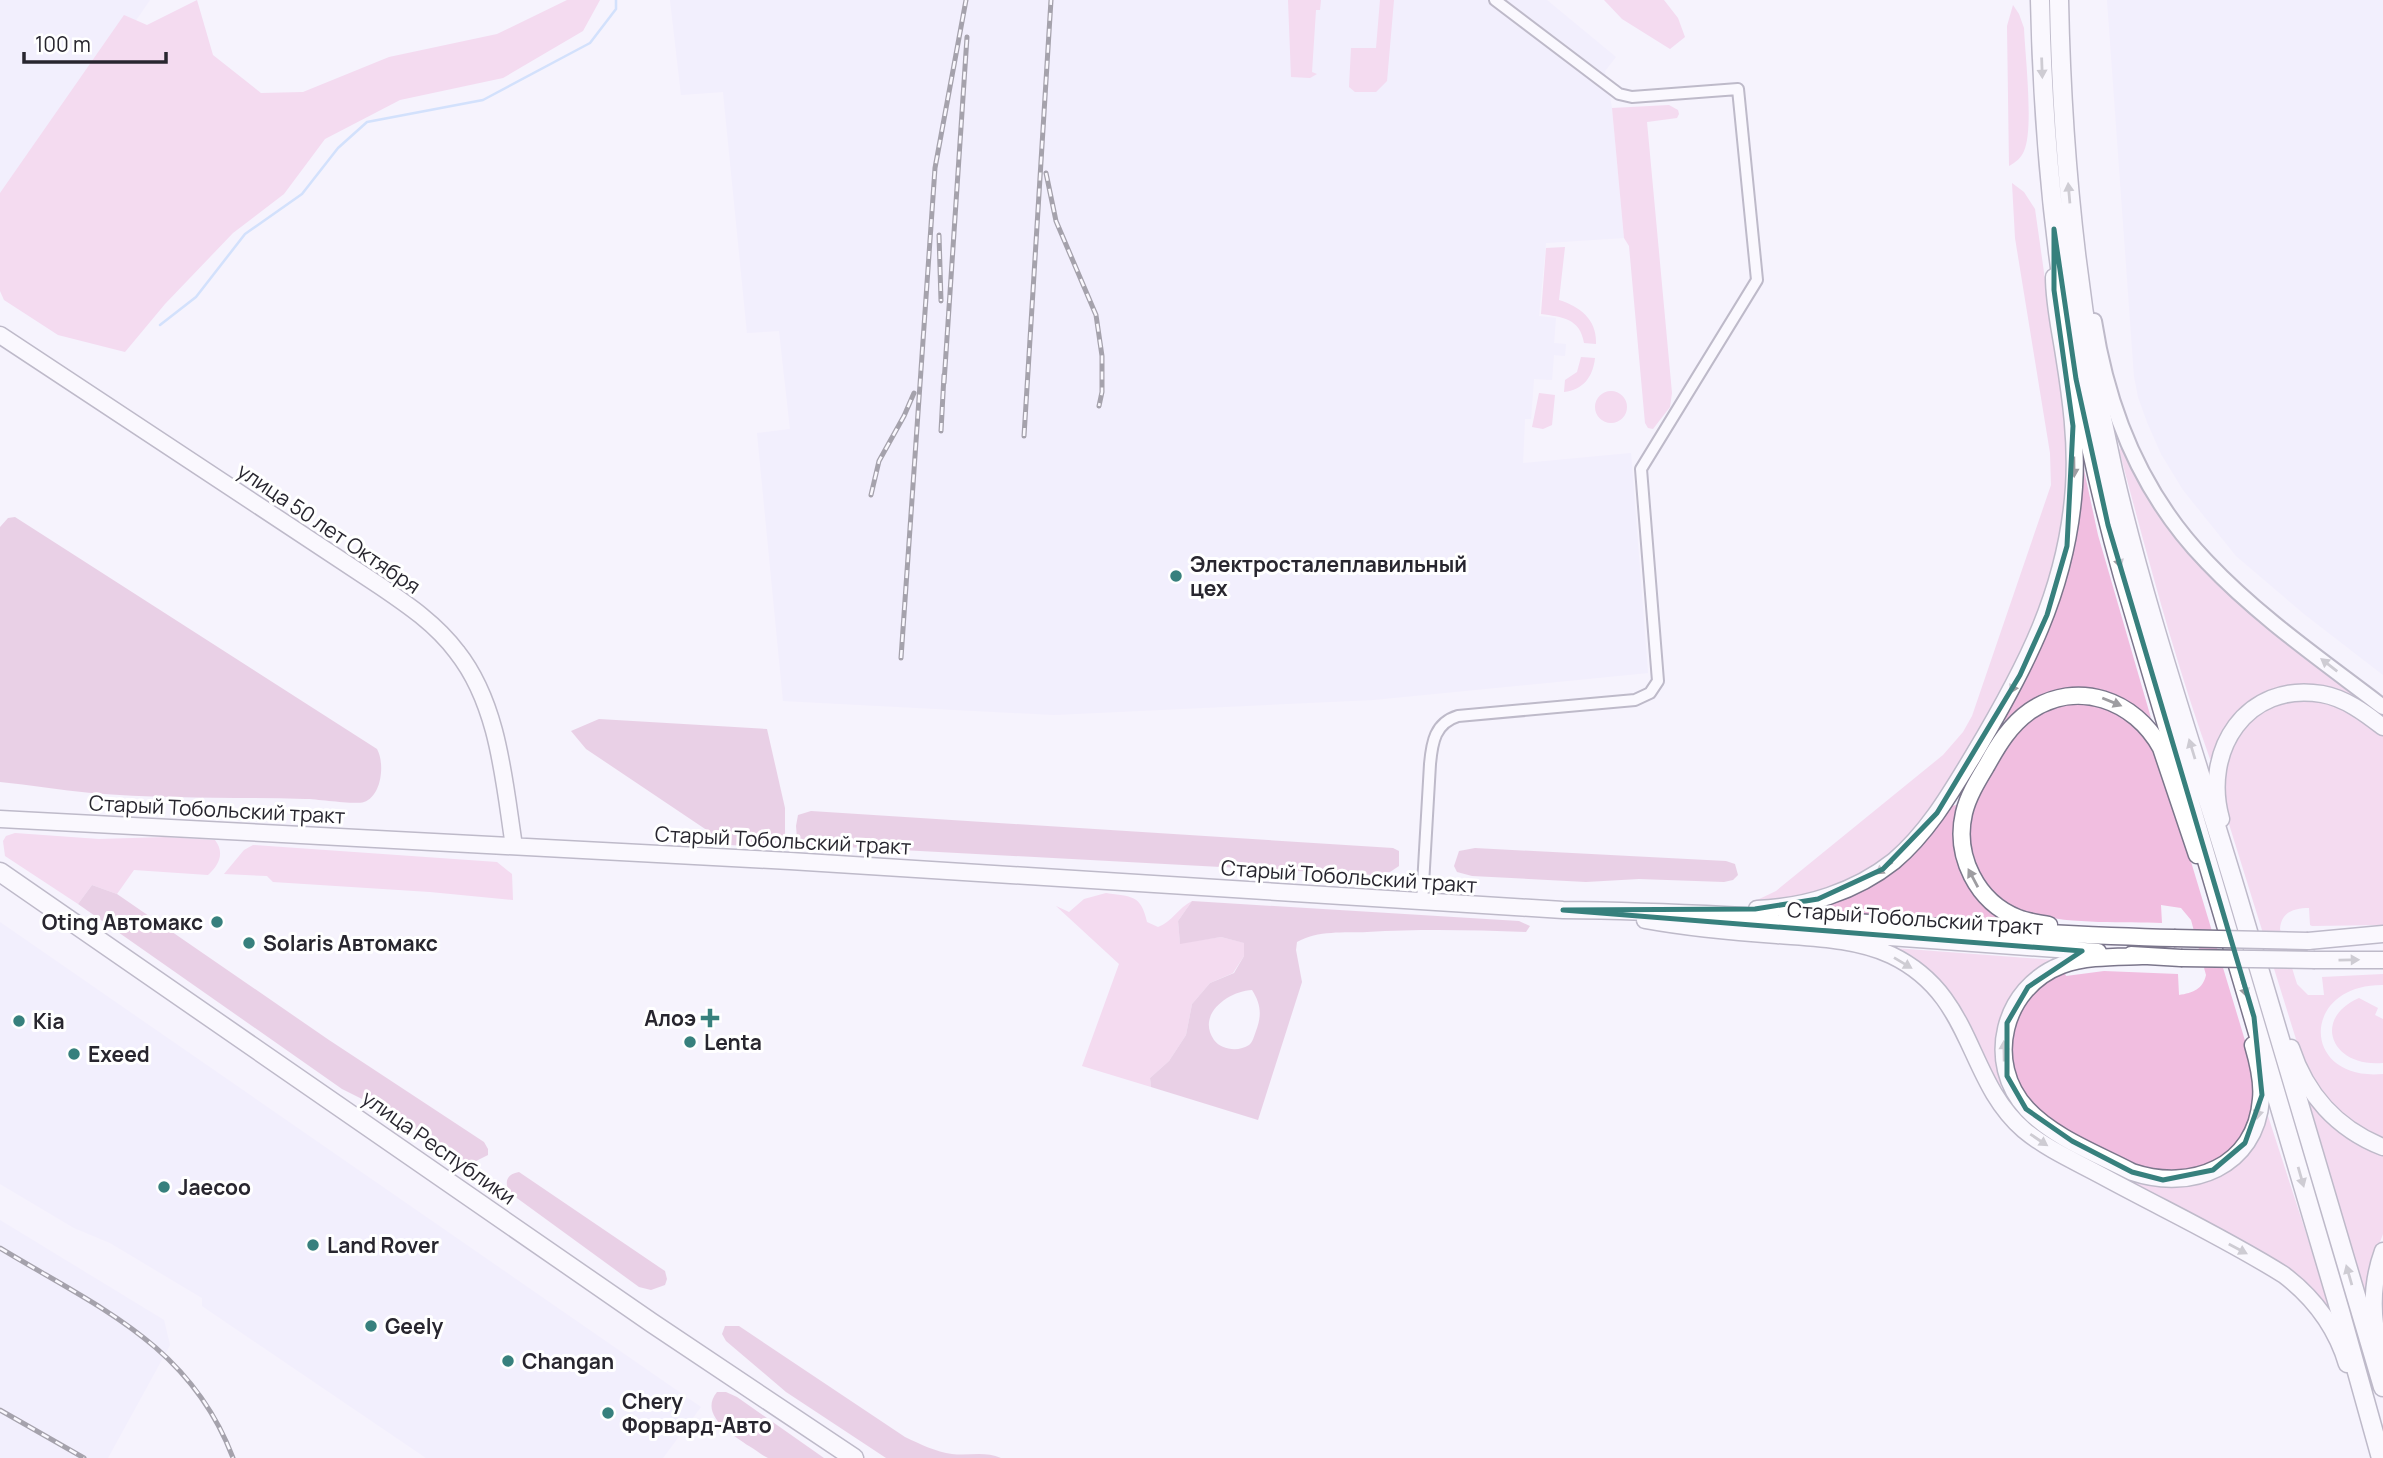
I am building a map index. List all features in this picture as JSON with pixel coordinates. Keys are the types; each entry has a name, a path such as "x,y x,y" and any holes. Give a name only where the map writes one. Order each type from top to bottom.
{"main road":[{"path":"2040,0 2044,111 2054,229 2076,379 2108,525 2254,1017 2380,1458"},
{"path":"2059,0 2061,90 2072,222 2094,373 2122,508 2138,571 2273,1012 2383,1387"},
{"path":"1642,915 1689,908 1769,908 1805,903 1838,893 1864,881 1894,860 1926,827 1951,792 2006,701 2035,644 2055,592 2067,546 2074,483 2073,426 2054,290 2054,229"},
{"name":"улица 50 лет Октября","path":"0,335 380,586 431,624 463,660 489,716 514,846"},
{"path":"2237,893 2234,863 2215,784 2225,742 2240,720 2263,702 2276,697 2309,693 2332,696 2383,727"},
{"path":"2146,937 2048,925 2018,918 1987,897 1970,874 1962,838 1967,804 1996,749 2013,726 2030,711 2041,704 2062,698 2098,697 2123,707 2148,727 2161,748 2203,872 2215,892"},
{"name":"Старый Тобольский тракт","path":"3,820 514,846 1642,915 2142,956 2383,960"},
{"name":"улица Республики","path":"1,872 652,1323 853,1458"},
{"name":"Старый Тобольский тракт","path":"1642,915 2174,938 2313,941 2383,934"},
{"path":"1642,915 1687,928 1852,943 1889,954 1922,975 1935,986 1955,1015 2000,1102 2030,1135 2272,1268 2294,1283 2313,1301 2340,1343 2368,1431 2380,1458"},
{"path":"2142,956 2086,960 2062,965 2028,987 2012,1010 2003,1048 2010,1084 2035,1117 2063,1136 2132,1172 2164,1180 2191,1178 2223,1164 2245,1143 2257,1120 2260,1107 2262,1095 2253,1045 2254,1017"},
{"path":"2273,1012 2286,1034 2300,1073 2314,1097 2344,1126 2383,1147"},
{"path":"2383,1251 2375,1279 2373,1308 2383,1362"}],"street":[{"path":"1422,902 1430,764 1435,734 1440,726 1458,716 1635,701 1650,693 1658,681 1641,469 1757,280 1738,89 1632,97 1619,93 1496,0"},
{"path":"2072,222 2087,278 2109,393 2135,459 2160,503 2190,543 2225,581 2383,707"},
{"path":"2313,941 2383,941"}],"highlighted area":[{"path":"2054,229 2076,379 2108,525 2254,1017 2262,1095 2245,1143 2213,1170 2163,1180 2132,1172 2072,1141 2026,1109 2007,1076 2007,1023 2028,987 2082,951 1563,910 1755,909 1818,899 1883,869 1937,813 2020,675 2047,615 2067,546 2073,426 2054,290"}],"shaded area":[{"path":"0,0 150,0 0,219"},
{"path":"197,0 213,55 261,93 303,92 389,57 497,34 567,0 600,0 583,31 503,78 400,100 325,139 284,194 233,233 165,304 125,352 58,335 4,300 0,291 0,193 124,15 147,25"},
{"path":"670,0 1547,0 1616,57 1605,71 1612,108 1624,238 1546,243 1539,316 1556,318 1554,343 1566,344 1565,356 1554,355 1552,380 1534,379 1531,419 1525,419 1523,463 1631,453 1648,673 1373,700 1054,715 783,701 757,433 790,429 779,331 747,333 723,92 681,95"},
{"path":"1288,0 1321,0 1320,10 1316,10 1312,72 1317,74 1310,78 1291,77"},
{"path":"1380,0 1394,0 1387,81 1376,92 1355,92 1349,87 1351,48 1376,48"},
{"path":"1604,0 1664,0 1678,18 1685,37 1670,49 1622,19"},
{"path":"2107,0 2383,0 2383,675 2304,614 2236,556 2183,490 2161,454 2147,422 2134,376"},
{"path":"2013,5 2024,28 2028,126 2024,151 2018,160 2009,166 2007,26"},
{"path":"1669,105 1678,110 1677,118 1647,122 1672,393 1670,407 1653,429 1648,428 1645,423 1629,246 1624,238 1612,108"},
{"path":"2012,183 2024,192 2035,209 2060,385 2068,466 2066,515 2049,592 1999,700 1931,812 1898,848 1872,868 1842,884 1810,895 1753,902 1776,891 1943,755 1963,732 1972,716 2051,485 2050,453 2015,238"},
{"path":"1565,247 1559,300 1574,306 1591,321 1596,344 1584,343 1579,328 1569,320 1541,314 1546,248"},
{"path":"1581,357 1595,358 1592,371 1577,389 1564,392 1565,380 1577,372"},
{"path":"1611,391 1622,396 1627,407 1622,418 1611,423 1600,418 1595,407 1600,396"},
{"path":"1539,393 1555,395 1552,425 1543,429 1532,427"},
{"path":"2122,447 2169,526 2377,709 2375,712 2326,686 2286,689 2259,699 2236,715 2223,732 2210,759 2162,606 2119,450"},
{"path":"2081,456 2098,535 2151,718 2124,699 2104,691 2074,688 2045,696 2006,722 2002,717 2031,666"},
{"path":"15,517 377,749 381,770 375,793 364,802 353,803 305,799 118,795 0,782 0,527 8,518"},
{"path":"2318,700 2347,710 2383,735 2383,925 2312,926 2309,908 2303,908 2286,915 2280,929 2297,984 2308,995 2324,995 2322,977 2383,974 2383,985 2356,989 2336,1000 2325,1015 2321,1032 2325,1049 2336,1063 2356,1072 2383,1074 2383,1141 2353,1125 2317,1089 2300,1052 2224,808 2221,779 2236,736 2255,717 2270,707 2286,701"},
{"path":"2064,703 2096,703 2135,721 2160,759 2253,1067 2252,1107 2238,1140 2226,1154 2193,1171 2171,1174 2152,1171 2123,1160 2070,1133 2030,1103 2015,1075 2010,1044 2017,1013 2036,987 2064,970 2066,976 2104,971 2178,974 2179,995 2197,989 2206,975 2191,920 2181,908 2161,905 2162,923 2084,921 2043,916 2009,905 1988,887 1980,876 1970,850 1969,822 1972,808 2003,750 2020,728 2037,714"},
{"path":"599,719 767,729 785,808 785,836 770,847 729,845 586,749 571,731"},
{"path":"1960,804 1956,844 2015,924 1792,911 1846,894 1948,807"},
{"path":"811,811 1393,848 1399,851 1399,866 1390,872 1373,875 808,845 797,838 796,826 798,815"},
{"path":"15,833 99,839 165,837 215,840 220,854 218,863 208,875 134,870 117,894 92,885 78,904 5,856 3,841 6,836"},
{"path":"253,845 497,862 512,874 513,900 273,882 267,876 224,874 244,850"},
{"path":"1475,848 1726,861 1735,864 1738,875 1733,880 1724,882 1639,879 1586,882 1472,876 1457,872 1454,866 1459,851"},
{"path":"92,885 117,894 329,1040 484,1142 488,1155 474,1162 465,1161 376,1106 342,1089 78,904"},
{"path":"1106,893 1134,898 1142,906 1147,922 1158,927 1192,901 1178,921 1180,943 1221,937 1245,943 1244,956 1233,973 1210,983 1192,1004 1186,1035 1169,1061 1150,1078 1151,1087 1082,1066 1119,964 1056,906 1069,912 1084,899"},
{"path":"1192,901 1519,921 1530,926 1526,932 1427,930 1331,933 1297,942 1302,982 1258,1120 1151,1087 1150,1078 1169,1061 1186,1035 1192,1004 1210,983 1234,973 1244,956 1244,943 1221,937 1180,944 1178,921","holes":["1252,990 1260,1015 1250,1044 1235,1049 1217,1043 1210,1030 1212,1013 1225,999 1243,991"]},
{"path":"0,922 701,1407 663,1458 426,1458 202,1306 202,1298 110,1243 74,1228 0,1184"},
{"path":"1894,948 2054,960 2019,989 2001,1089 1973,1034"},
{"path":"2359,998 2378,1008 2375,1015 2383,1019 2383,1063 2365,1063 2351,1058 2340,1050 2334,1040 2332,1029 2335,1018 2344,1007"},
{"path":"2308,1098 2383,1153 2383,1234 2366,1298"},
{"path":"2265,1115 2268,1116 2333,1316 2316,1296 2125,1181 2128,1176 2203,1180"},
{"path":"519,1172 665,1271 665,1285 651,1290 639,1287 510,1193 507,1180"},
{"path":"0,1220 164,1320 170,1345 108,1458 0,1458"},
{"path":"725,1326 739,1326 905,1437 946,1453 1001,1458 886,1458 786,1392 726,1341 722,1334"},
{"path":"717,1392 726,1392 737,1397 824,1458 763,1456 720,1424 712,1409 712,1400"}],"waterway":[{"path":"160,325 196,297 245,234 302,194 338,148 367,122 483,100 590,43 616,9 616,0"}],"railway":[{"path":"901,658 935,168 966,0"},
{"path":"1024,436 1051,0"},
{"path":"944,383 967,37"},
{"path":"1046,173 1056,221 1096,315 1102,356 1102,392 1099,406"},
{"path":"939,235 941,301"},
{"path":"941,431 944,375"},
{"path":"871,495 879,461 914,393"},
{"path":"0,1248 105,1310 137,1332 166,1357 192,1385 215,1419 233,1458"},
{"path":"0,1410 84,1458"}],"place":[{"name":"Электросталеплавильный цех","path":"1176,576"},
{"name":"Oting Автомакс","path":"217,922"},
{"name":"Solaris Автомакс","path":"249,943"},
{"name":"Алоэ","path":"710,1018"},
{"name":"Kia","path":"19,1021"},
{"name":"Lenta","path":"690,1042"},
{"name":"Exeed","path":"74,1054"},
{"name":"Jaecoo","path":"164,1187"},
{"name":"Land Rover","path":"313,1245"},
{"name":"Geely","path":"371,1326"},
{"name":"Changan","path":"508,1361"},
{"name":"Chery Форвард-Авто","path":"608,1413"}]}
